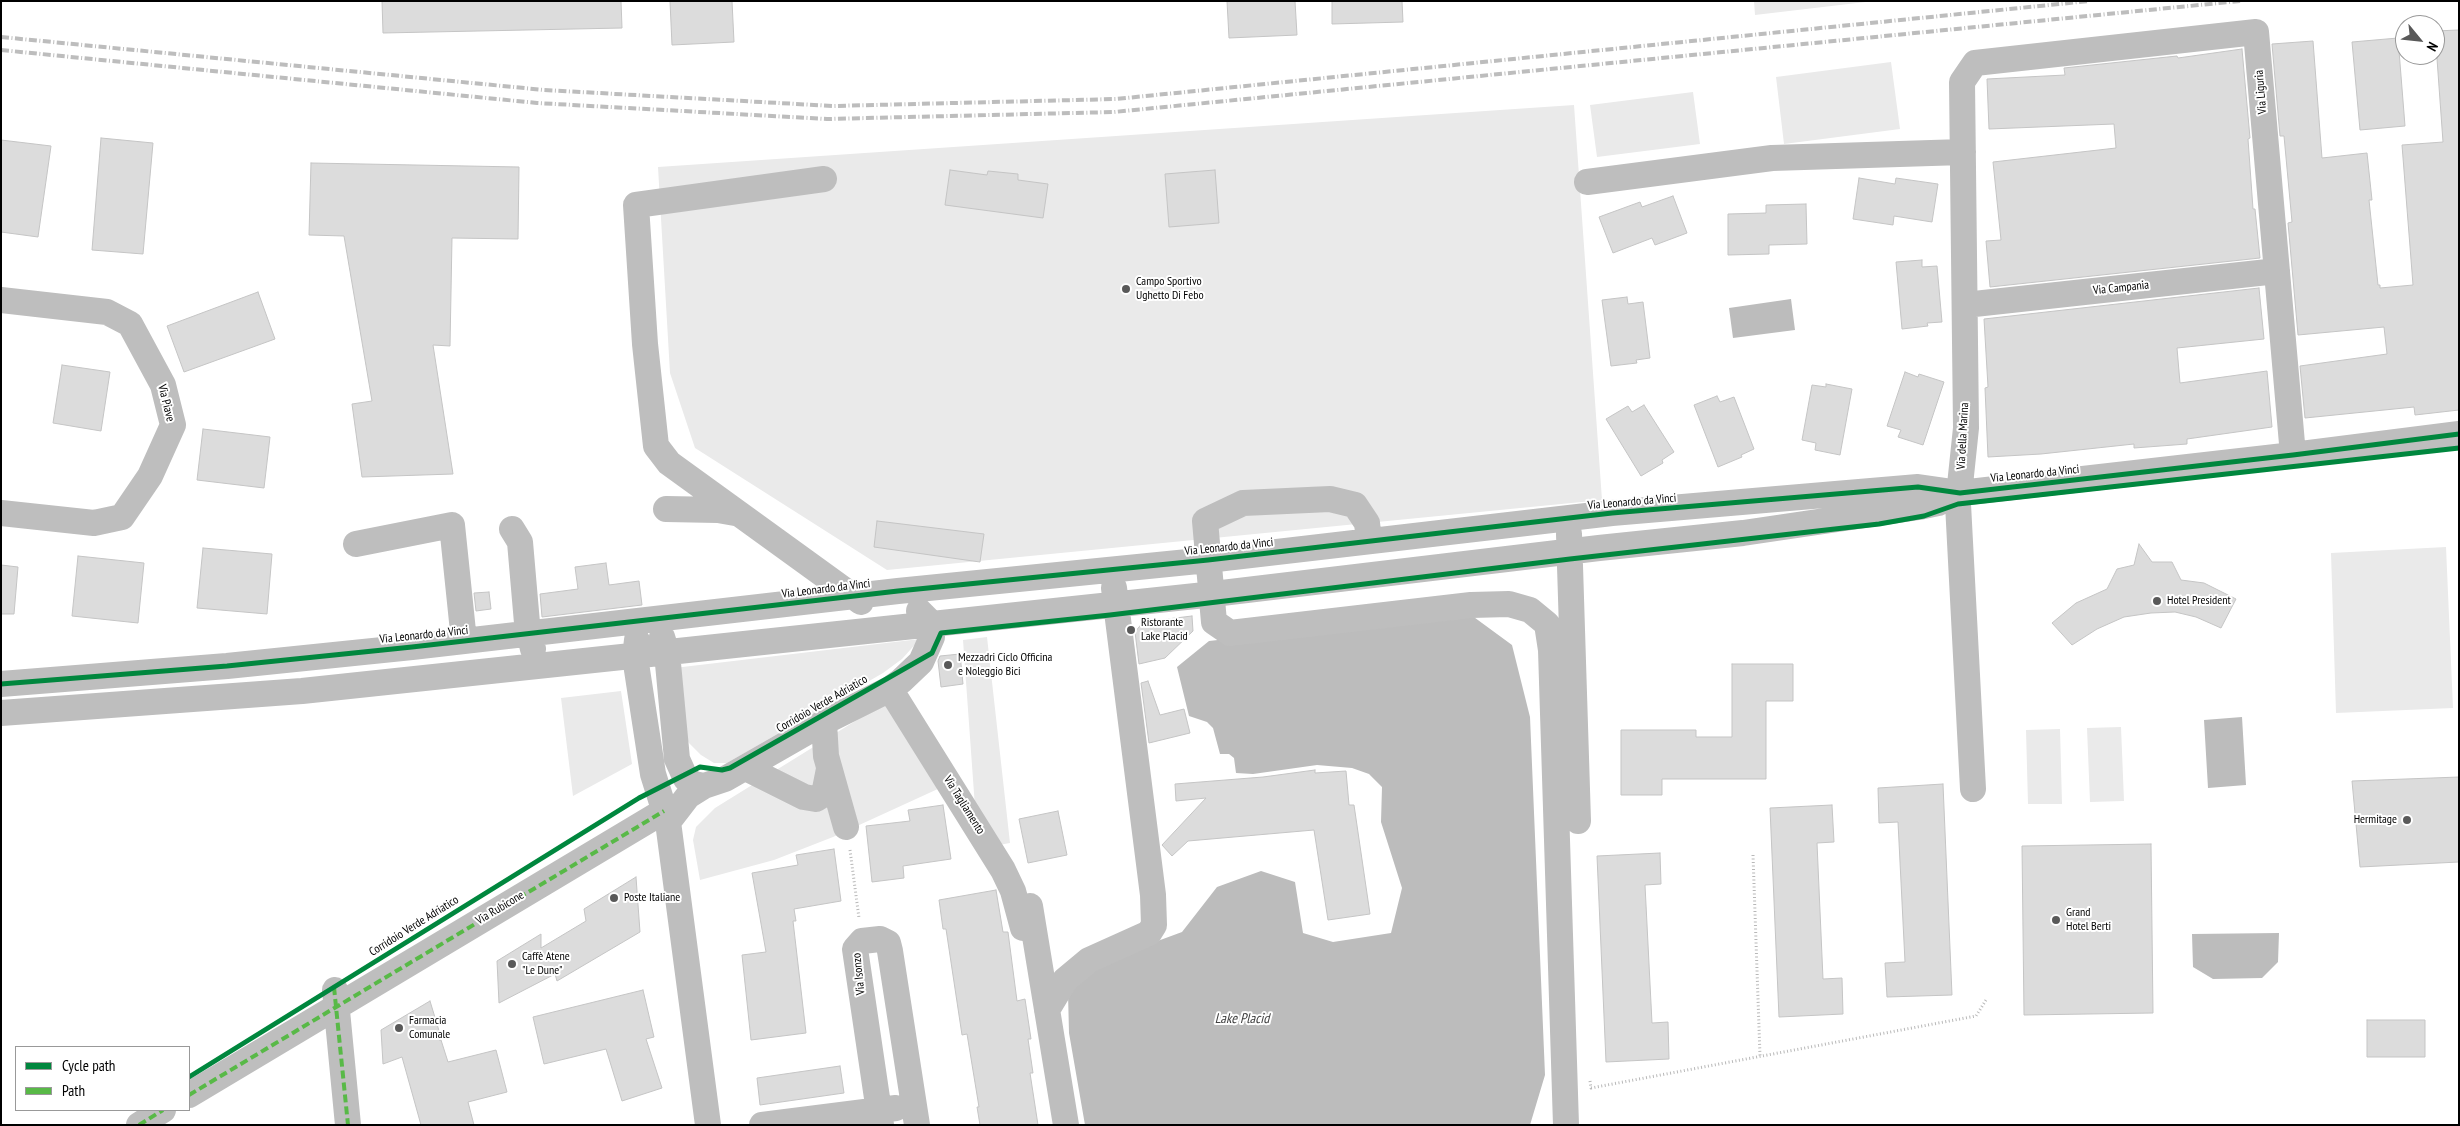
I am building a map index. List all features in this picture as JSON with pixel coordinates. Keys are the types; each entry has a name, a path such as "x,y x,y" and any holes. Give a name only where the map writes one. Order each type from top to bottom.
{"street":[{"name":"Via Liguria","path":"1962,82 1975,63 2256,32 2294,455"},
{"name":"Via della Marina","path":"1962,82 1966,428 1958,504 1973,789"},
{"path":"1587,182 1772,158 1963,152"},
{"path":"824,179 636,205 643,313 656,446 669,463 736,513 855,596 864,606 866,618 862,625 848,632"},
{"name":"Via Campania","path":"1965,305 2277,271"},
{"name":"Via Piave","path":"1,300 107,312 130,324 163,385 173,424 150,476 122,517 94,523 1,513"},
{"name":"Via Leonardo da Vinci","path":"1,684 227,666 464,641 898,591 1208,560 1568,518 1918,488 1960,492 2294,455 2459,434"},
{"name":"Via Leonardo da Vinci","path":"1,713 302,690 412,690 555,665 1357,578 1569,551 1743,533 1919,507 1938,503 1960,492"},
{"path":"1357,578 1362,542 1367,523 1355,505 1330,499 1243,503 1205,522 1214,622 1230,633 1471,605 1509,604 1530,610 1547,624 1551,650 1566,1125"},
{"path":"666,510 718,510 736,513"},
{"path":"1568,518 1578,821"},
{"path":"356,544 452,525 464,641"},
{"path":"510,635 520,542 511,527"},
{"path":"1047,1010 1065,980 1089,960 1149,933 1154,925 1153,896 1112,570"},
{"path":"898,591 931,623"},
{"path":"708,1125 666,816 653,774 635,657 637,639 647,620 661,634 667,653 678,759 686,780 694,784 725,778 816,799 824,794 829,769"},
{"name":"Via Rubicone","path":"190,1093 335,996 666,816 688,796 725,778 824,722 890,689 921,662 932,637 931,623"},
{"path":"510,635 533,647 539,657 555,665"},
{"path":"412,690 412,667 421,657 483,648 510,635"},
{"name":"Via Tagliamento","path":"890,689 1003,870 1013,891 1023,928"},
{"path":"824,722 826,756 841,803 846,827"},
{"path":"666,816 678,759"},
{"path":"1029,894 1066,1125"},
{"name":"Via Isonzo","path":"880,939 888,943 915,1115 880,1117 855,949 862,941 880,939"},
{"path":"335,996 348,1125"},
{"path":"138,1125 162,1111"},
{"path":"762,1125 880,1117"}],"path":[{"path":"846,827 862,941"},
{"path":"1753,855 1760,1056"},
{"path":"1590,1078 1591,1088 1976,1016 1986,1000"}],"shaded area":[{"path":"1754,1 1874,1 1755,15"},
{"path":"1891,62 1900,129 1784,144 1776,77"},
{"path":"1693,92 1700,144 1597,157 1590,105"},
{"name":"Campo Sportivo Ughetto Di Febo","path":"1574,105 1602,500 887,570 695,448 670,373 658,167"},
{"path":"2446,547 2453,708 2336,713 2331,553"},
{"path":"987,637 1010,843 993,846 976,821 963,640"},
{"path":"920,639 902,659 883,673 727,763 714,763 701,755 689,743 682,729 674,668"},
{"path":"621,691 632,764 573,796 561,698"},
{"path":"886,702 940,788 833,837 774,860 700,880 693,840 696,827 715,808"},
{"path":"2121,727 2124,801 2090,802 2087,728"},
{"path":"2060,729 2062,804 2028,804 2026,730"}],"water":[{"path":"1791,299 1795,330 1733,338 1729,308"},
{"name":"Lake Placid","path":"1467,612 1512,645 1530,717 1545,1075 1530,1125 1085,1125 1069,1033 1068,993 1098,963 1182,932 1217,887 1261,871 1295,882 1303,933 1333,942 1391,933 1402,888 1381,822 1382,787 1369,774 1352,768 1317,765 1253,774 1236,773 1234,758 1229,754 1220,754 1213,728 1207,722 1189,716 1177,667 1209,641"},
{"path":"2242,717 2246,785 2208,788 2204,720"},
{"path":"2279,933 2278,962 2262,978 2213,979 2193,967 2192,934"}],"building":[{"path":"382,1 621,1 622,28 383,33"},
{"path":"670,1 732,1 734,42 672,45"},
{"path":"1227,1 1295,1 1297,35 1229,38"},
{"path":"1332,1 1402,1 1403,22 1332,24"},
{"path":"2459,30 2459,410 2415,415 2414,407 2305,418 2300,366 2387,354 2384,327 2298,335 2288,223 2292,222 2284,136 2280,136 2272,44 2313,41 2322,158 2367,153 2372,200 2369,200 2378,285 2380,285 2380,288 2413,285 2402,145 2443,142 2437,65 2445,65 2445,31"},
{"path":"2395,38 2395,65 2400,65 2405,126 2360,130 2352,42"},
{"path":"2242,49 2250,138 2248,139 2253,209 2255,209 2260,258 1990,287 1986,241 2001,240 1993,162 2116,148 2114,124 1989,129 1987,79 2065,75 2064,68 2177,56 2178,58"},
{"path":"101,138 153,143 143,254 92,250"},
{"path":"1,140 51,146 38,237 1,232"},
{"path":"311,163 519,167 518,239 452,238 450,346 433,345 453,474 362,477 352,404 372,401 344,236 309,235"},
{"path":"950,170 987,175 988,171 1018,174 1018,180 1048,184 1043,218 945,205"},
{"path":"1215,170 1219,223 1169,227 1165,174"},
{"path":"1859,178 1895,184 1896,178 1938,184 1932,222 1894,216 1893,225 1853,219"},
{"path":"1673,196 1687,233 1655,245 1652,238 1613,253 1599,217 1640,202 1642,207"},
{"path":"1806,204 1807,244 1769,245 1769,254 1728,255 1728,214 1766,213 1766,205"},
{"path":"1922,260 1922,267 1937,266 1942,322 1927,323 1928,326 1902,329 1896,262"},
{"path":"2259,288 2264,339 2177,348 2180,383 2267,371 2272,427 2187,439 2187,444 2134,448 2134,444 2041,454 1988,457 1985,388 1988,387 1984,319"},
{"path":"258,292 275,339 184,372 167,326"},
{"path":"1627,297 1628,304 1643,302 1650,358 1636,360 1637,363 1611,366 1602,300"},
{"path":"62,365 110,372 101,431 53,423"},
{"path":"1905,372 1918,377 1919,374 1944,382 1923,445 1898,437 1901,430 1887,426"},
{"path":"1826,384 1852,389 1840,455 1815,450 1816,443 1802,440 1812,385 1826,387"},
{"path":"1717,396 1720,402 1734,397 1754,449 1741,455 1742,457 1718,467 1694,405"},
{"path":"1644,405 1674,452 1662,460 1663,463 1641,476 1606,419 1628,406 1632,412"},
{"path":"203,429 270,437 264,488 197,480"},
{"path":"877,521 984,534 980,562 874,547"},
{"name":"Hotel President","path":"2139,544 2152,562 2172,562 2181,580 2204,583 2236,599 2221,628 2196,617 2175,612 2151,613 2124,617 2097,629 2072,645 2052,623 2076,603 2107,589 2117,569 2134,565"},
{"path":"203,548 272,554 267,614 197,608"},
{"path":"78,556 144,563 138,623 72,616"},
{"path":"606,563 609,585 639,581 642,605 542,617 540,594 578,589 575,567"},
{"path":"1,565 18,567 14,614 1,614"},
{"path":"489,592 491,609 476,611 474,593"},
{"path":"1192,616 1193,631 1165,658 1139,664 1135,632 1143,622"},
{"path":"960,654 963,684 941,687 938,661 940,656"},
{"path":"1732,664 1793,664 1793,701 1766,701 1766,779 1662,779 1662,795 1621,795 1621,730 1696,730 1696,737 1732,737"},
{"path":"1148,681 1160,715 1184,709 1190,733 1149,743 1141,683"},
{"path":"1315,770 1315,773 1346,771 1349,805 1354,805 1370,914 1328,920 1314,830 1188,841 1172,856 1162,845 1206,798 1176,801 1175,784 1263,777"},
{"name":"Hermitage","path":"2459,777 2459,862 2360,867 2352,781"},
{"path":"1943,784 1952,995 1887,997 1885,963 1905,962 1898,822 1879,823 1878,788"},
{"path":"943,805 951,859 903,866 904,878 872,882 866,826 910,821 908,810"},
{"path":"1832,805 1834,842 1817,843 1823,979 1842,978 1843,1014 1779,1017 1770,808"},
{"path":"1058,811 1067,855 1028,863 1019,819"},
{"path":"2151,844 2153,1013 2024,1015 2022,846"},
{"path":"834,849 841,901 794,909 796,921 793,921 806,1033 751,1040 742,955 766,952 752,873 798,865 796,855"},
{"path":"1660,853 1661,884 1645,885 1652,1023 1668,1022 1669,1059 1606,1062 1597,856"},
{"path":"636,877 640,932 557,981 555,974 499,1003 497,961 541,934 541,948 586,921 584,909"},
{"path":"996,890 1003,932 1008,932 1017,1001 1025,999 1031,1039 1028,1039 1033,1073 1030,1073 1038,1125 980,1125 977,1107 979,1107 967,1034 962,1035 946,929 943,929 939,900"},
{"path":"643,990 654,1037 646,1039 662,1088 622,1101 606,1049 544,1064 533,1017"},
{"path":"430,1001 440,1034 437,1035 439,1040 441,1040 448,1062 496,1050 507,1092 468,1102 474,1125 421,1125 402,1057 383,1064 381,1030"},
{"path":"2367,1020 2425,1020 2425,1057 2367,1057"},
{"path":"840,1066 844,1093 760,1105 757,1078"}],"railway":[{"path":"1,37 544,90 833,106 1116,99 2089,1"},
{"path":"1,50 537,103 827,119 1114,112 2240,1"}],"marked path":[{"path":"190,1094 664,811"},
{"path":"334,987 348,1125"},
{"path":"139,1125 161,1111"}],"cycle path":[{"path":"1,684 227,666 412,647 898,591 1208,560 1612,513 1918,487 1960,493 2459,434"},
{"name":"Corridoio Verde Adriatico","path":"190,1076 639,798 700,767 722,770 730,768 932,653 941,633 1110,615 1570,559 1879,524 1924,516 1958,504 2459,448"}],"place":[{"name":"Campo Sportivo Ughetto Di Febo","path":"1126,289"},
{"name":"Hotel President","path":"2157,601"},
{"name":"Ristorante Lake Placid","path":"1131,630"},
{"name":"Mezzadri Ciclo Officina e Noleggio Bici","path":"948,665"},
{"name":"Hermitage","path":"2407,820"},
{"name":"Poste Italiane","path":"614,898"},
{"name":"Grand Hotel Berti","path":"2056,920"},
{"name":"Caffè Atene \"Le Dune\"","path":"512,964"},
{"name":"Farmacia Comunale","path":"399,1028"}]}
